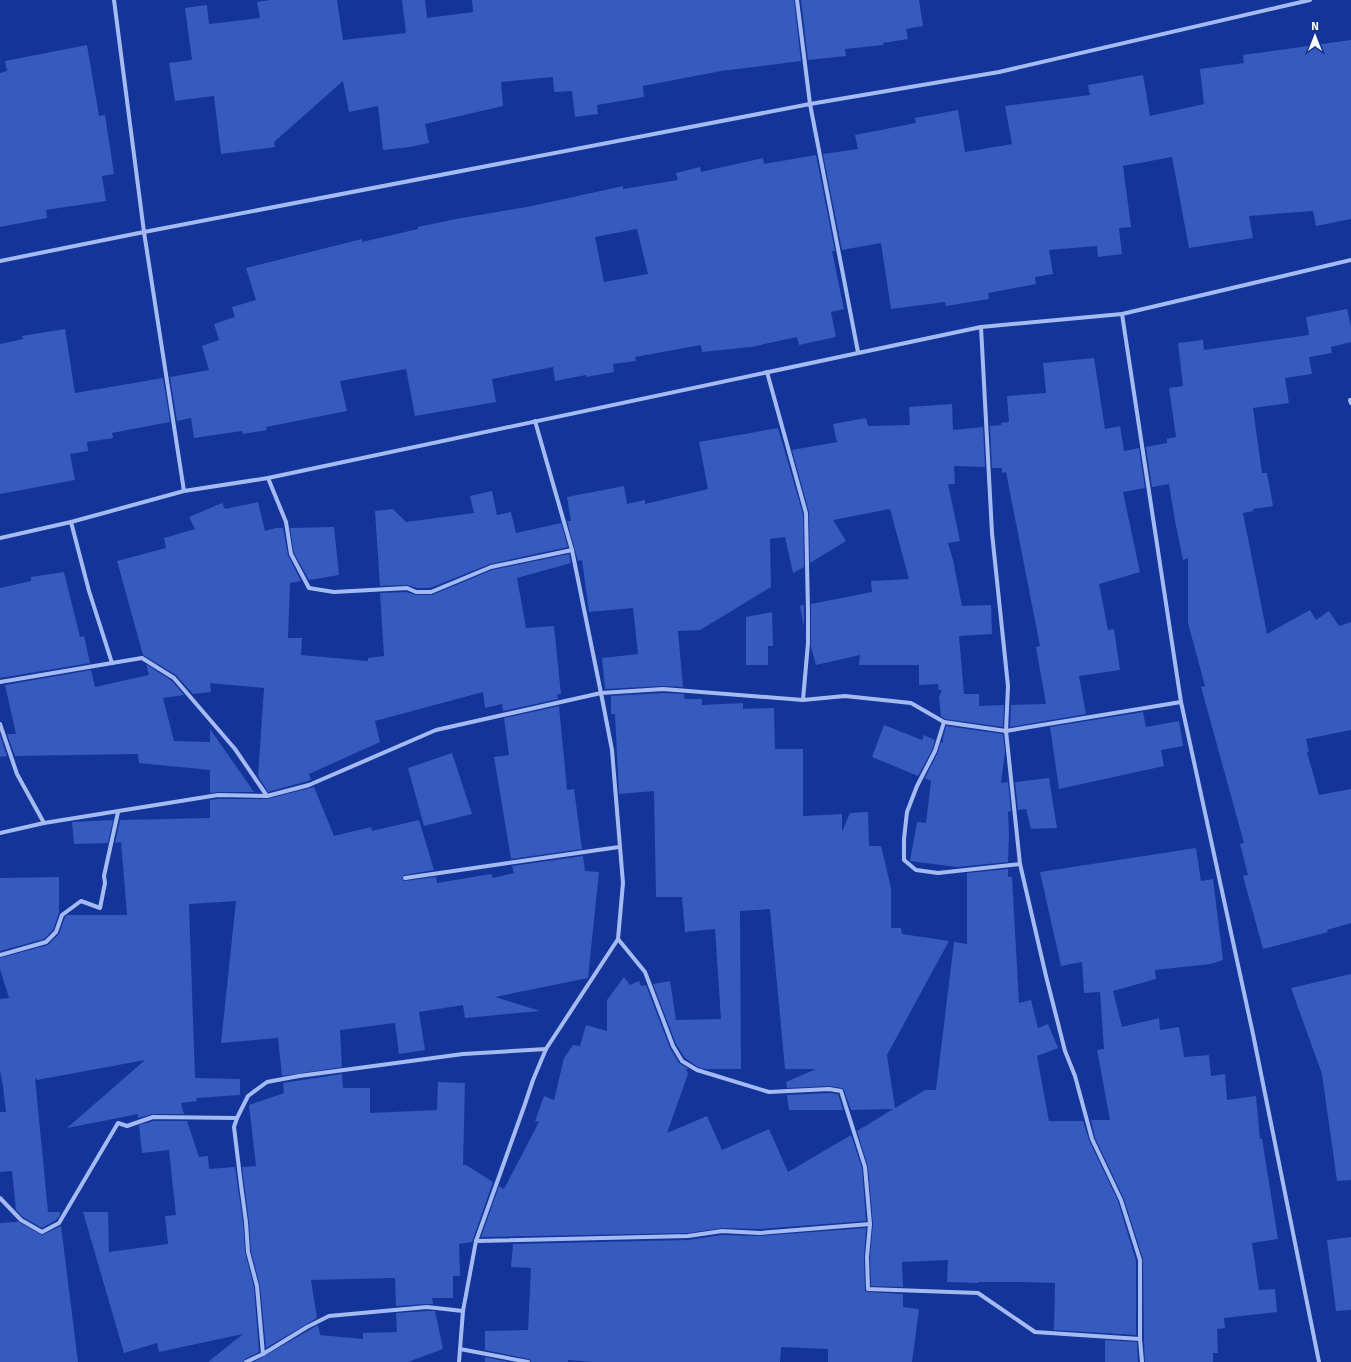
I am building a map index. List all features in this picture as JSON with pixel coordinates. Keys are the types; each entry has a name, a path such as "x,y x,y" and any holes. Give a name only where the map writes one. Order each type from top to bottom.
{"street":[{"path":"114,0 144,232 184,491"},
{"path":"796,0 810,104 858,352"},
{"path":"0,261 810,104 999,72 1310,0"},
{"path":"0,538 71,522 184,491 268,478 858,352 981,327 1122,314 1351,260"},
{"path":"1122,314 1181,702 1251,1026 1319,1362"},
{"path":"981,327 992,533 1008,686 1006,731 1020,864 1065,1051 1075,1076 1092,1140 1121,1200 1140,1260 1140,1339 1142,1362"},
{"path":"767,372 806,513 808,643 803,700"},
{"path":"459,1362 463,1311 476,1241 525,1104 532,1080 546,1050 618,939 623,883 612,750 572,550 535,421"},
{"path":"268,478 286,522 291,554 309,588 334,592 407,588 416,592 431,592 491,567 572,550"},
{"path":"71,522 89,591 112,663"},
{"path":"0,682 142,658 174,678 235,749 267,796"},
{"path":"0,833 44,823 218,795 267,796 309,785 436,730 601,693 663,688 803,700 845,696 911,703 944,722 1006,731 1181,702"},
{"path":"944,722 935,751 917,786 907,812 904,839 904,860 916,870 938,873 1020,864"},
{"path":"0,724 17,774 44,823"},
{"path":"0,955 46,942 56,932 62,915 81,901 100,908 105,883 104,876 118,812"},
{"path":"405,878 619,847"},
{"path":"618,939 645,972 673,1046 682,1061 697,1070 770,1092 829,1089 841,1091 865,1167 870,1224 867,1257 868,1289 978,1293 1035,1332 1140,1339"},
{"path":"263,1354 257,1286 248,1252 246,1222 234,1128 237,1118 248,1096 267,1082 299,1076 463,1054 546,1050"},
{"path":"0,1198 21,1220 42,1232 59,1223 118,1123 126,1126 152,1117 237,1118"},
{"path":"476,1241 688,1236 722,1231 760,1233 870,1224"},
{"path":"246,1362 263,1354 307,1327 329,1316 427,1307 463,1311"},
{"path":"460,1349 528,1362"}],"building":[{"path":"270,0 337,0 343,40 406,33 402,0 425,0 427,18 473,12 472,0 794,0 801,61 721,71 643,86 644,97 597,105 598,114 575,117 572,91 554,92 553,77 501,82 503,106 425,124 429,143 383,150 378,106 349,112 343,81 274,142 275,147 221,154 214,96 175,101 169,63 192,60 185,8 207,5 209,24 260,18 257,2"},
{"path":"801,0 919,0 923,26 906,29 908,39 883,43 884,45 845,49 846,56 808,60"},
{"path":"1351,40 1351,219 1316,226 1313,211 1249,216 1253,238 1189,248 1172,157 1123,166 1131,227 1119,228 1122,254 1098,257 1097,246 1049,250 1053,274 1035,277 1036,284 988,293 989,299 946,306 945,302 891,309 881,243 842,250 823,154 858,149 855,135 916,123 915,118 958,110 965,152 1012,144 1005,106 1090,95 1088,85 1143,75 1150,116 1204,104 1200,69 1244,63 1243,55"},
{"path":"87,45 99,116 105,115 114,174 102,176 106,201 46,210 47,218 0,227 0,73 7,71 5,61"},
{"path":"816,155 835,251 832,251 844,309 831,312 836,337 799,345 797,337 751,347 702,352 701,345 635,357 636,361 613,364 614,372 586,377 586,375 555,381 553,367 492,379 496,402 415,416 406,369 340,381 347,411 266,427 267,430 243,434 242,431 194,438 191,418 177,421 170,377 209,370 202,346 219,340 214,324 235,317 232,307 256,300 246,268 362,239 362,242 418,229 418,227 456,219 532,206 623,186 623,189 678,180 676,173 700,167 701,172 763,158 764,164","holes":["637,229 648,274 604,282 595,237"]},
{"path":"1347,309 1351,327 1351,342 1331,347 1332,353 1309,357 1312,374 1285,378 1289,403 1253,408 1262,473 1267,473 1273,506 1253,509 1253,511 1243,513 1267,634 1310,610 1316,620 1329,611 1339,626 1351,622 1351,730 1306,739 1309,752 1307,752 1319,795 1351,789 1351,923 1327,930 1328,932 1263,949 1243,876 1248,875 1240,844 1244,843 1201,687 1205,686 1188,623 1188,558 1183,560 1169,484 1152,487 1146,447 1167,443 1167,439 1176,437 1169,388 1183,386 1178,343 1203,340 1204,350 1309,335 1306,317"},
{"path":"65,329 75,393 163,378 170,422 112,433 113,438 87,442 88,451 70,454 75,480 0,494 0,344 23,339 22,336"},
{"path":"1094,358 1105,429 1120,426 1124,451 1139,448 1145,488 1123,492 1140,572 1099,584 1108,630 1114,629 1120,670 1079,676 1086,714 1010,727 1011,705 1046,704 1036,647 1040,646 1006,472 1002,473 1002,468 992,468 990,426 1001,425 1001,423 1009,422 1007,396 1046,393 1043,363"},
{"path":"952,404 953,430 983,427 985,467 954,466 955,484 948,484 960,541 948,543 962,606 991,605 992,634 959,636 964,694 979,694 979,706 1004,705 1003,727 945,719 941,716 939,697 942,690 939,690 938,684 919,685 919,665 859,665 860,655 816,665 811,647 811,604 872,592 871,581 909,579 890,509 833,520 846,541 810,563 809,512 792,450 837,442 833,424 866,418 868,426 910,425 909,407"},
{"path":"778,428 803,514 804,567 793,573 785,537 770,539 771,587 700,630 678,631 683,687 663,686 605,689 602,658 638,654 633,608 589,612 582,560 578,561 567,521 571,521 567,497 624,486 627,504 645,500 645,504 708,489 699,442"},
{"path":"492,491 497,515 511,512 516,533 561,523 568,547 490,564 430,588 417,588 407,585 380,586 375,511 393,509 406,522 474,513 470,496"},
{"path":"258,502 265,531 283,528 288,555 301,581 290,583 288,638 302,638 301,655 368,661 368,658 384,656 380,593 406,592 416,595 432,595 492,570 569,554 571,563 517,578 526,628 554,626 561,694 557,694 558,699 503,711 502,704 485,708 483,692 375,721 380,742 309,774 311,780 268,792 258,776 264,688 210,683 211,692 193,694 176,675 143,655 117,561 166,548 164,538 195,529 189,517 222,503 225,509"},
{"path":"334,527 339,575 309,580 294,553 290,528"},
{"path":"64,572 80,637 84,636 90,663 0,678 0,588 31,581 31,577"},
{"path":"804,605 804,627 800,606"},
{"path":"772,612 773,646 768,646 768,665 746,665 746,617"},
{"path":"146,664 172,681 184,695 163,698 174,741 210,742 210,729 254,792 210,793 210,770 139,763 138,754 15,756 7,734 16,734 5,685 91,670 95,687 149,675"},
{"path":"663,693 684,694 684,698 686,699 702,699 702,705 743,703 743,709 774,708 775,749 803,749 803,816 842,814 842,832 850,813 868,812 869,846 881,846 891,888 891,928 901,928 902,934 949,941 887,1055 895,1108 925,1090 936,1090 954,942 967,944 967,873 1008,869 1008,877 1012,877 1019,1003 1031,1000 1038,1028 1048,1024 1058,1048 1037,1056 1049,1121 1083,1121 1089,1140 1118,1201 1136,1261 1136,1335 1054,1330 1055,1283 947,1282 948,1260 902,1262 903,1287 871,1286 870,1257 873,1224 868,1167 857,1131 893,1109 851,1110 842,1088 829,1086 787,1088 786,1082 816,1069 785,1069 770,909 740,911 741,1069 706,1069 698,1067 685,1058 676,1044 653,984 670,981 676,1020 721,1019 715,929 685,932 682,897 656,897 654,791 619,794 615,714 611,714 611,696"},
{"path":"559,706 567,790 574,789 582,849 511,859 494,757 509,755 504,718"},
{"path":"1143,712 1146,727 1179,721 1183,746 1161,750 1164,766 1059,789 1050,727"},
{"path":"884,725 922,740 924,735 935,740 932,750 918,776 872,757"},
{"path":"946,726 1003,734 1005,752 1001,783 1008,782 1011,811 1008,812 1008,862 957,867 910,861 917,822 926,823 931,781 925,778 938,752 941,742 943,743"},
{"path":"0,735 7,756 0,757"},
{"path":"452,753 472,814 424,826 408,768"},
{"path":"1049,778 1057,828 1031,829 1026,809 1018,810 1015,782"},
{"path":"314,787 334,836 371,827 372,831 419,820 434,870 404,875 402,878 404,881 436,877 437,883 491,874 493,878 514,873 512,866 583,856 585,871 599,872 588,978 495,997 540,1011 465,1018 463,1005 419,1012 425,1050 399,1054 395,1023 340,1030 342,1067 282,1076 278,1038 221,1043 236,901 189,904 195,1078 240,1079 240,1095 196,1098 197,1101 181,1103 184,1114 153,1114 138,1118 138,1114 67,1128 145,1060 37,1080 35,1077 48,1212 60,1212 60,1215 56,1220 42,1228 23,1217 16,1210 12,1171 0,1172 0,1112 6,1112 0,1071 0,999 9,998 0,969 0,958 48,945 59,934 67,915 127,915 121,842 115,843 120,820 210,818 210,800 267,799"},
{"path":"113,820 108,843 74,844 72,822"},
{"path":"1196,848 1201,881 1213,879 1223,960 1211,964 1155,970 1156,979 1113,991 1122,1027 1159,1018 1160,1030 1179,1027 1184,1057 1209,1055 1211,1076 1225,1074 1227,1100 1256,1096 1260,1139 1262,1139 1278,1239 1252,1243 1259,1290 1275,1289 1277,1312 1224,1318 1225,1328 1217,1329 1218,1353 1213,1353 1213,1362 1145,1362 1143,1259 1124,1199 1095,1138 1091,1120 1110,1120 1097,1050 1104,1049 1100,992 1084,993 1082,962 1061,966 1040,872"},
{"path":"59,877 59,913 53,930 44,939 0,951 0,878"},
{"path":"1351,974 1351,1180 1337,1181 1322,1074 1291,988"},
{"path":"624,977 630,985 639,981 641,986 646,985 670,1048 679,1063 689,1069 686,1069 688,1074 667,1133 707,1116 722,1150 769,1129 788,1172 851,1135 862,1168 866,1221 760,1229 722,1228 688,1233 481,1237 499,1186 504,1189 539,1122 535,1121 544,1096 554,1100 564,1058 573,1045 580,1046 586,1025 607,1031 607,1000"},
{"path":"342,1074 343,1088 370,1088 370,1113 437,1110 438,1082 465,1083 463,1165 466,1165 493,1182 472,1242 459,1244 460,1276 453,1276 453,1298 432,1298 433,1304 396,1306 395,1278 311,1280 317,1318 266,1348 260,1286 251,1251 242,1167 256,1166 249,1105 284,1093 283,1083"},
{"path":"838,1094 843,1110 789,1110 787,1095"},
{"path":"154,1121 187,1121 199,1157 208,1156 209,1169 235,1167 243,1222 245,1252 254,1287 259,1352 245,1359 243,1362 208,1362 243,1334 159,1352 157,1343 124,1353 83,1212 108,1212 109,1252 168,1244 165,1216 176,1215 169,1150 142,1153 139,1125"},
{"path":"17,1221 42,1235 61,1226 78,1362 0,1362 0,1223"},
{"path":"866,1228 864,1257 865,1291 903,1294 903,1307 919,1309 912,1362 828,1362 828,1349 781,1347 780,1362 592,1362 568,1360 568,1362 531,1362 529,1359 485,1350 485,1331 528,1330 531,1268 511,1267 513,1244 688,1240 722,1235 760,1236"},
{"path":"1351,1237 1351,1310 1336,1311 1327,1240"},
{"path":"435,1311 443,1349 408,1362 254,1362 318,1325 320,1335 363,1339 363,1333 397,1332 396,1313"},
{"path":"1105,1340 1137,1342 1138,1362 1105,1362"},
{"path":"485,1357 509,1362 485,1362"}]}
